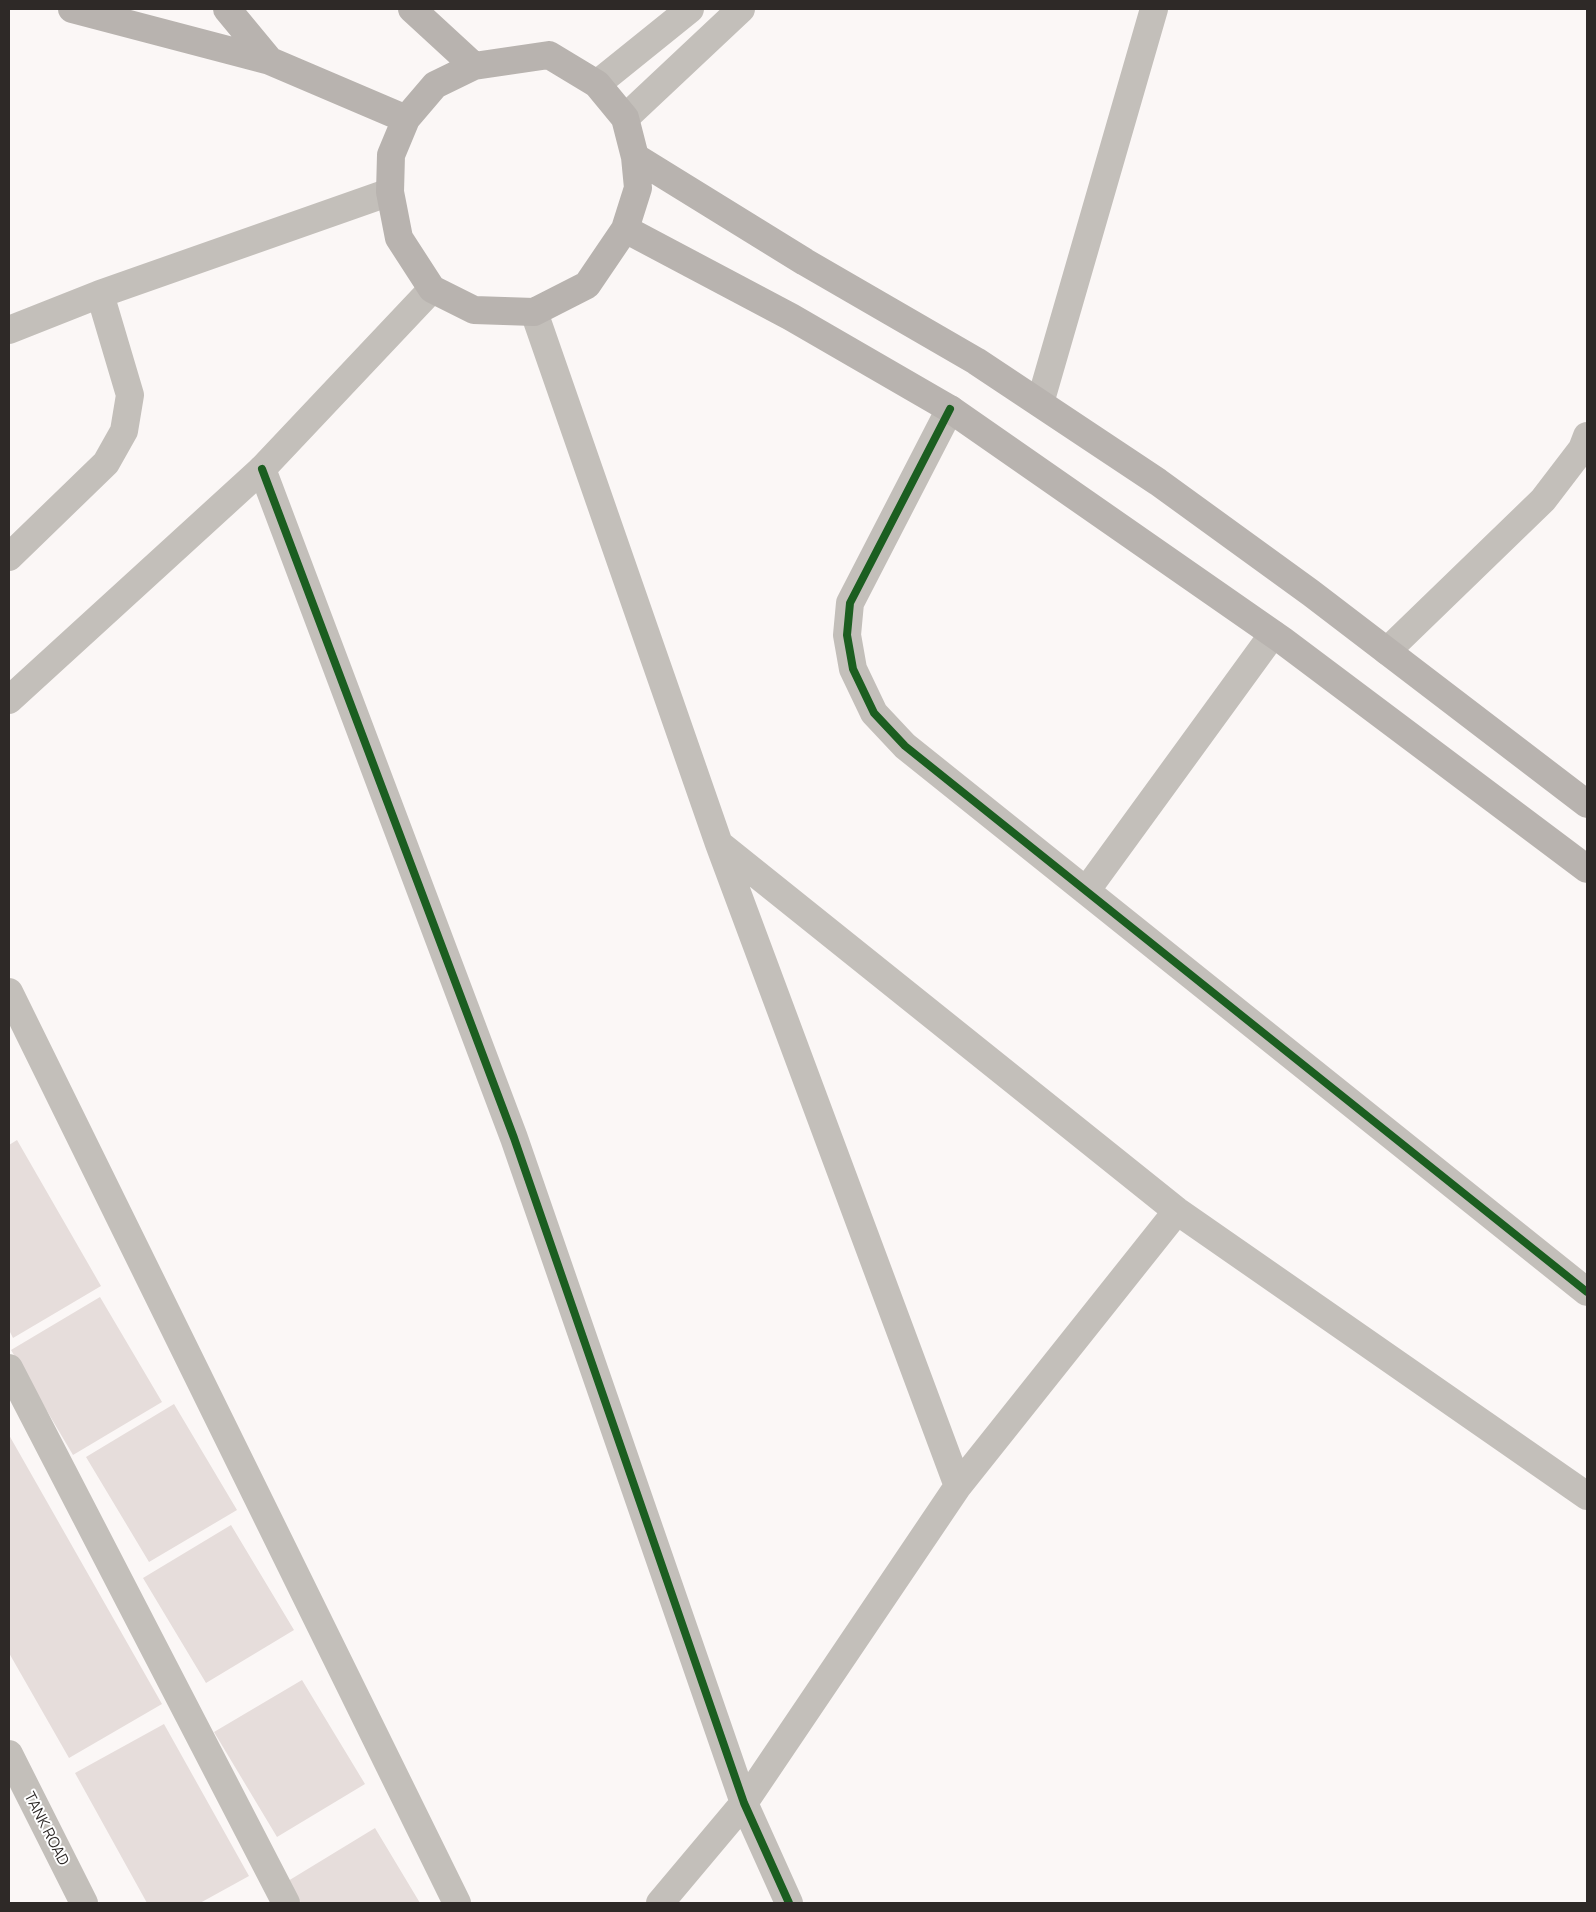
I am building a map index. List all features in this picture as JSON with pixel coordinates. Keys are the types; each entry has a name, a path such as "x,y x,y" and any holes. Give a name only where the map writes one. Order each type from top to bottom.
{"main road":[{"path":"72,9 270,61 406,119"},
{"path":"227,9 270,61"},
{"path":"412,9 474,66"},
{"path":"548,55 596,84 624,118 635,157 638,188 625,229 587,285 534,312 474,310 432,289 399,238 390,192 392,155 406,119 435,85 474,66 548,55"},
{"path":"635,157 805,262 976,361 1158,482 1387,651 1587,804"},
{"path":"625,229 791,317 950,409 1273,634 1587,870"}],"street":[{"path":"596,84 690,9"},
{"path":"624,118 741,9"},
{"path":"1040,403 1154,9"},
{"path":"9,330 100,294 390,192"},
{"path":"9,700 262,470 432,289"},
{"path":"9,557 106,463 124,431 130,394 100,294"},
{"path":"534,312 719,844 958,1486"},
{"path":"950,409 850,603 847,635 853,670 874,713 905,746 1587,1292"},
{"path":"1387,651 1543,500 1582,449 1587,436"},
{"path":"262,470 514,1138 744,1803 789,1903"},
{"path":"1086,891 1273,634"},
{"path":"719,844 1177,1211 1587,1496"},
{"path":"9,992 457,1903"},
{"path":"660,1903 744,1803 958,1486 1177,1211"},
{"path":"9,1368 286,1903"},
{"name":"TANK ROAD","path":"9,1754 84,1903"}],"building":[{"path":"17,1140 101,1286 13,1338 9,1330 9,1145"},
{"path":"100,1297 162,1402 73,1455 11,1350"},
{"path":"174,1404 237,1510 149,1562 86,1457"},
{"path":"9,1435 162,1704 69,1758 9,1653"},
{"path":"231,1525 294,1630 206,1683 143,1578"},
{"path":"302,1680 365,1784 277,1837 214,1732"},
{"path":"164,1724 249,1876 200,1903 147,1903 75,1773"},
{"path":"375,1828 420,1903 301,1903 288,1881"}],"cycle path":[{"path":"950,409 850,603 847,635 853,669 874,713 905,746 1587,1292"},
{"path":"262,469 514,1138 744,1803 789,1903"}]}
